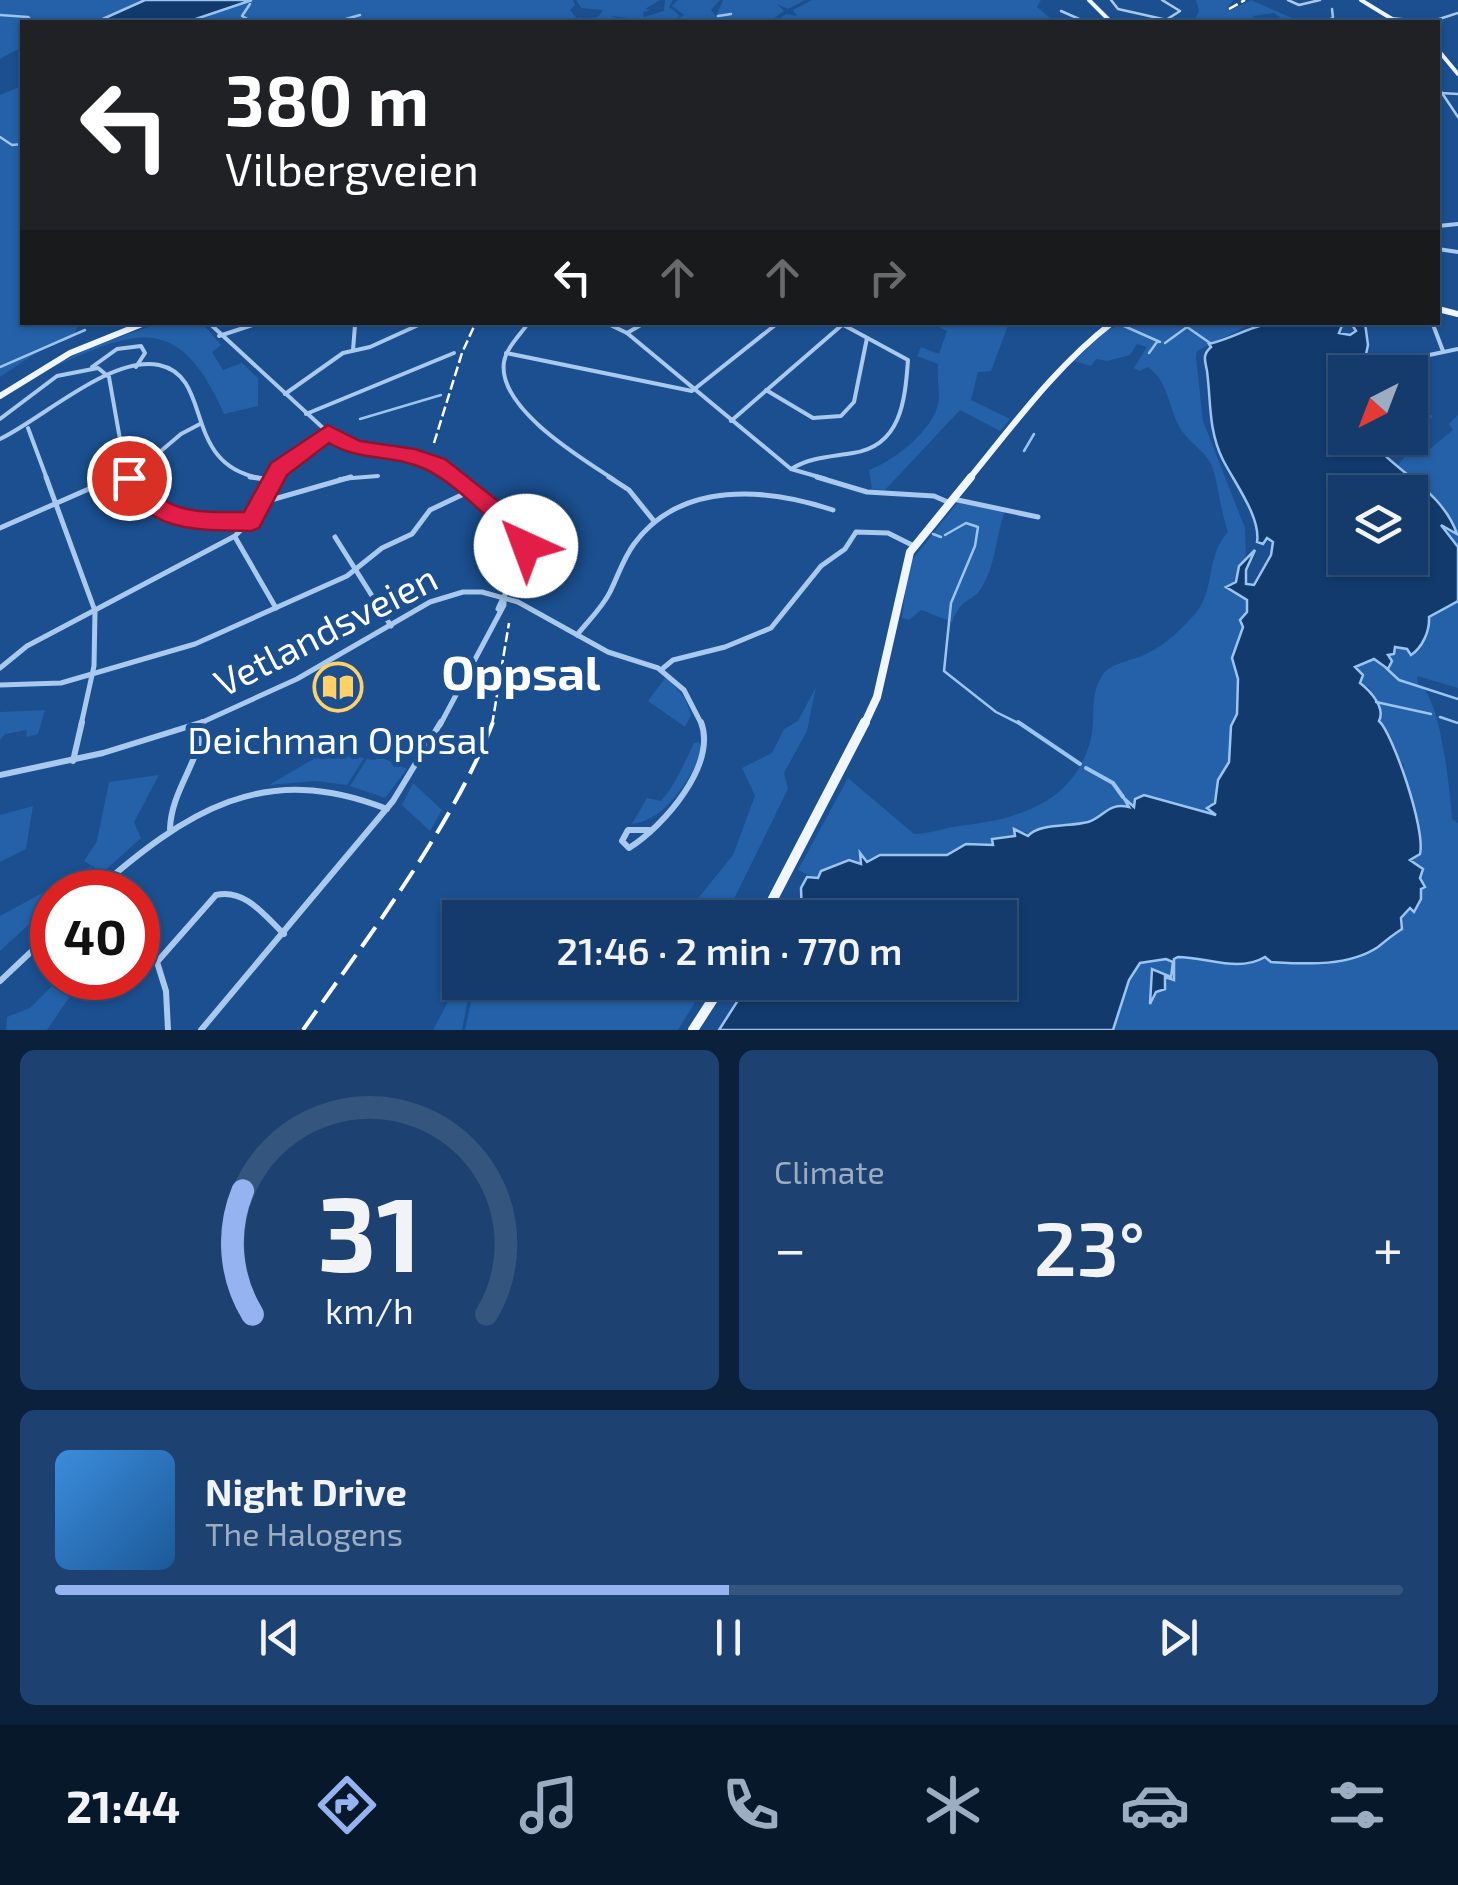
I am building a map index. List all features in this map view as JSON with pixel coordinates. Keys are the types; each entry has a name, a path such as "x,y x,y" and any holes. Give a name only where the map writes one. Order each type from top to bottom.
{"main road":[{"path":"1089,0 1109,20"},
{"path":"1361,0 1394,20"},
{"path":"1440,52 1458,74"},
{"path":"0,396 70,353 140,325"},
{"path":"772,900 871,710 886,665 905,564 914,546 1049,382 1105,325"},
{"path":"693,1030 712,1000"}],"street":[{"path":"1111,0 1120,10 1161,20"},
{"path":"1162,0 1180,11 1166,20"},
{"path":"1291,0 1299,5 1320,0"},
{"path":"1061,11 1081,20"},
{"path":"1391,18 1410,20"},
{"path":"1440,92 1458,117"},
{"path":"201,1030 387,809 427,749 524,557 524,540 519,531 429,461 355,449 328,433 210,325"},
{"path":"219,336 253,325"},
{"path":"353,350 355,325"},
{"path":"285,394 341,354 370,347 418,325"},
{"path":"527,325 506,353 505,378 536,424 628,490 654,522"},
{"path":"610,325 626,333 791,469 858,490 936,496 1038,517"},
{"path":"626,333 641,325"},
{"path":"695,390 774,325"},
{"path":"731,421 839,325"},
{"path":"791,469 824,455 872,449 889,440 900,424 908,360 844,325"},
{"path":"1433,325 1443,352"},
{"path":"766,390 813,418 842,416 854,402 867,338"},
{"path":"0,419 50,381 73,370 92,367 117,349 144,347 146,353 136,367"},
{"path":"1425,355 1458,349"},
{"path":"306,414 454,353"},
{"path":"506,353 695,390"},
{"path":"0,439 28,427 84,386 136,367 155,366 179,374 188,387 209,448 225,465 254,478 272,480"},
{"path":"92,367 108,375"},
{"path":"108,375 128,475 142,499 172,515 200,521 251,522"},
{"path":"0,528 128,475 200,424"},
{"path":"28,427 95,611 92,675 73,761"},
{"path":"0,668 23,648 235,536 251,522 272,480 291,458 328,433"},
{"path":"264,502 300,495 350,474 378,476"},
{"path":"0,685 50,685 195,644 358,570 382,548 412,534 430,510 470,492"},
{"path":"577,635 610,593 630,550 654,522 686,503 718,494 794,498 832,510"},
{"path":"662,669 672,660 725,647 770,628 821,566 845,550 858,532 892,534 914,546"},
{"path":"235,536 276,608"},
{"path":"335,536 391,626"},
{"name":"Vetlandsveien","path":"0,775 73,761 204,722 291,682 448,595 470,592 504,598"},
{"path":"504,598 608,652 662,669 687,695 704,726 707,748 696,777 649,830"},
{"path":"170,829 171,805 198,754 204,722"},
{"path":"121,870 170,829 229,802 290,788 339,790 387,809"},
{"path":"168,1030 166,991 157,962 216,895 224,891 237,894 284,934"},
{"path":"0,981 30,953"}],"shaded area":[{"path":"0,0 145,0 100,20 20,20 20,48 0,59"},
{"path":"145,0 252,0 193,20 100,20"},
{"path":"252,0 573,0 575,5 570,10 578,20 193,20"},
{"path":"576,0 660,0 645,9 651,10 643,12 644,17 664,11 665,0 673,0 669,7 680,16 673,20 637,20 610,16 623,20 578,20 598,17 603,10 581,8"},
{"path":"678,0 720,0 711,10 716,16 723,0 805,0 788,9 777,4 784,11 772,20 677,20 684,15 672,6"},
{"path":"812,0 1041,0 1037,7 1053,20 778,20 786,14 797,16 793,10"},
{"path":"1196,0 1234,0 1227,8 1231,10 1251,0 1301,20 1284,20 1274,13 1253,16 1254,20 1195,20 1199,11"},
{"path":"20,87 20,325 79,325 71,338 39,351 0,377 0,95"},
{"path":"154,325 204,325 221,345 212,352 223,370 242,363 258,378 258,406 224,414 206,379 188,356 168,342 147,338 100,347 40,373 91,347"},
{"path":"934,325 1008,325 991,371 978,372 971,400 1010,419 1000,431 960,410 885,490 872,489 869,470 913,441 932,419 939,396 938,364 917,356 921,347 939,354 947,331"},
{"path":"1120,325 1249,325 1197,351 1196,357 1203,421 1245,528 1246,560 1236,582 1228,588 1247,600 1234,656 1238,682 1235,727 1221,786 1207,808 1218,814 1137,797 1135,807 1115,805 1092,822 1031,832 1028,836 1026,832 1015,832 1016,837 1001,837 992,846 971,846 937,857 885,855 867,862 861,856 861,864 838,864 817,879 798,870 848,778 914,834 1001,819 1056,794 1082,763 1090,742 1095,692 1102,676 1161,645 1202,604 1216,552 1228,532 1211,464 1179,427 1155,374 1148,367 1139,371 1134,368 1147,347 1137,344 1130,355 1107,361 1096,359 1091,366 1074,361 1106,331"},
{"path":"1265,325 1342,325 1339,333 1350,335 1356,331 1352,325 1365,325 1366,355 1328,355 1328,455 1385,455 1408,475 1328,475 1328,575 1428,575 1428,492 1441,505 1457,534 1441,525 1458,547 1458,601 1429,617 1424,639 1411,655 1407,649 1395,647 1394,654 1388,655 1392,661 1388,669 1374,659 1355,667 1363,675 1360,683 1378,705 1379,721 1399,761 1418,824 1420,854 1410,860 1423,869 1420,878 1425,887 1414,912 1410,908 1401,918 1402,929 1378,947 1340,961 1284,963 1265,957 1233,964 1178,957 1174,959 1174,980 1165,977 1165,989 1156,992 1150,1004 1152,969 1171,977 1173,962 1166,959 1140,963 1129,980 1113,1030 719,1030 738,1000 1017,1000 1017,900 801,900 801,888 807,877 818,878 821,871 849,860 861,864 860,853 867,862 880,855 947,855 966,844 993,845 992,839 1015,836 1014,829 1028,836 1047,827 1088,822 1111,808 1129,807 1123,797 1134,807 1135,799 1144,795 1216,815 1207,808 1215,803 1218,780 1229,762 1231,726 1237,714 1238,679 1232,658 1243,627 1240,620 1247,612 1247,600 1226,587 1236,582 1239,566 1255,550 1246,570 1246,584 1254,585 1271,555 1273,542 1267,538 1263,544 1257,542 1251,512 1218,449 1205,358 1209,344"},
{"path":"1458,415 1458,547 1441,526 1450,529 1446,509 1428,493 1428,475 1407,475 1397,466 1402,455 1428,455 1428,450 1453,430 1449,424"},
{"path":"958,502 1005,511 987,578 952,622 921,610 909,620 902,618 909,564"},
{"path":"1458,601 1458,688 1417,676 1433,706 1452,819 1458,823 1458,1030 1113,1030 1129,980 1140,963 1168,959 1174,964 1173,959 1185,958 1244,964 1265,956 1271,962 1341,959 1370,948 1402,928 1405,911 1409,908 1414,912 1421,899 1421,866 1410,860 1420,854 1421,836 1404,780 1404,765 1387,741 1390,738 1379,721 1370,688 1360,683 1363,675 1355,667 1374,659 1388,668 1392,661 1388,655 1394,654 1394,647 1420,650 1430,626 1429,617"},
{"path":"666,677 685,698 691,715 685,727 648,701"},
{"path":"816,687 807,731 784,773 788,789 735,900 697,900 733,855 755,796 742,768 772,753 784,729 798,721"},
{"path":"45,710 38,734 26,737 27,730 5,734 0,740 0,712"},
{"path":"699,742 702,751 675,797 655,815 632,824 647,798 661,801 694,743"},
{"path":"343,753 364,758 347,785 315,781 269,785 317,757"},
{"path":"378,756 407,769 385,798 350,786 367,759 375,760"},
{"path":"159,775 134,822 141,838 105,870 93,866 85,870 92,866 84,861 97,841 109,782"},
{"path":"413,783 442,810 430,831 402,805"},
{"path":"33,806 26,849 0,862 0,815"},
{"path":"30,900 30,923 0,951 0,916"},
{"path":"38,1000 68,1000 47,1030 6,1030 7,1017 30,1008"},
{"path":"449,1000 468,1000 462,1030 433,1030"},
{"path":"471,1000 697,1000 678,1030 465,1030"}],"waterway":[{"path":"249,20 242,16 250,4"},
{"path":"1328,20 1333,18 1332,9"},
{"path":"718,16 731,14"},
{"path":"0,15 31,20"},
{"path":"342,20 360,15"},
{"path":"0,137 12,145 20,144"},
{"path":"1124,326 1160,342"},
{"path":"1165,343 1187,327 1210,343"},
{"path":"0,367 85,330"},
{"path":"1149,353 1157,342"},
{"path":"360,419 441,395"},
{"path":"1024,451 1034,434"},
{"path":"945,535 966,523 978,527 975,546 951,603 944,671 996,712 1022,725"},
{"path":"933,534 941,537"},
{"path":"1386,668 1399,680 1458,699"},
{"path":"1376,702 1431,714"},
{"path":"1440,717 1458,723"},
{"path":"1018,722 1080,764"},
{"path":"1086,768 1113,783 1123,797"}],"railway":[{"path":"1229,9 1245,0"},
{"path":"434,443 475,325"},
{"path":"492,724 509,623"},
{"path":"303,1030 432,841 492,724"}],"place":[{"name":"Deichman Oppsal","path":"338,687"}],"district":[{"name":"Oppsal","path":"521,673"}],"route":[{"path":"129,478 142,499 172,515 200,521 251,522 279,469 328,433 355,449 415,456 437,465 519,531 526,546"}]}
